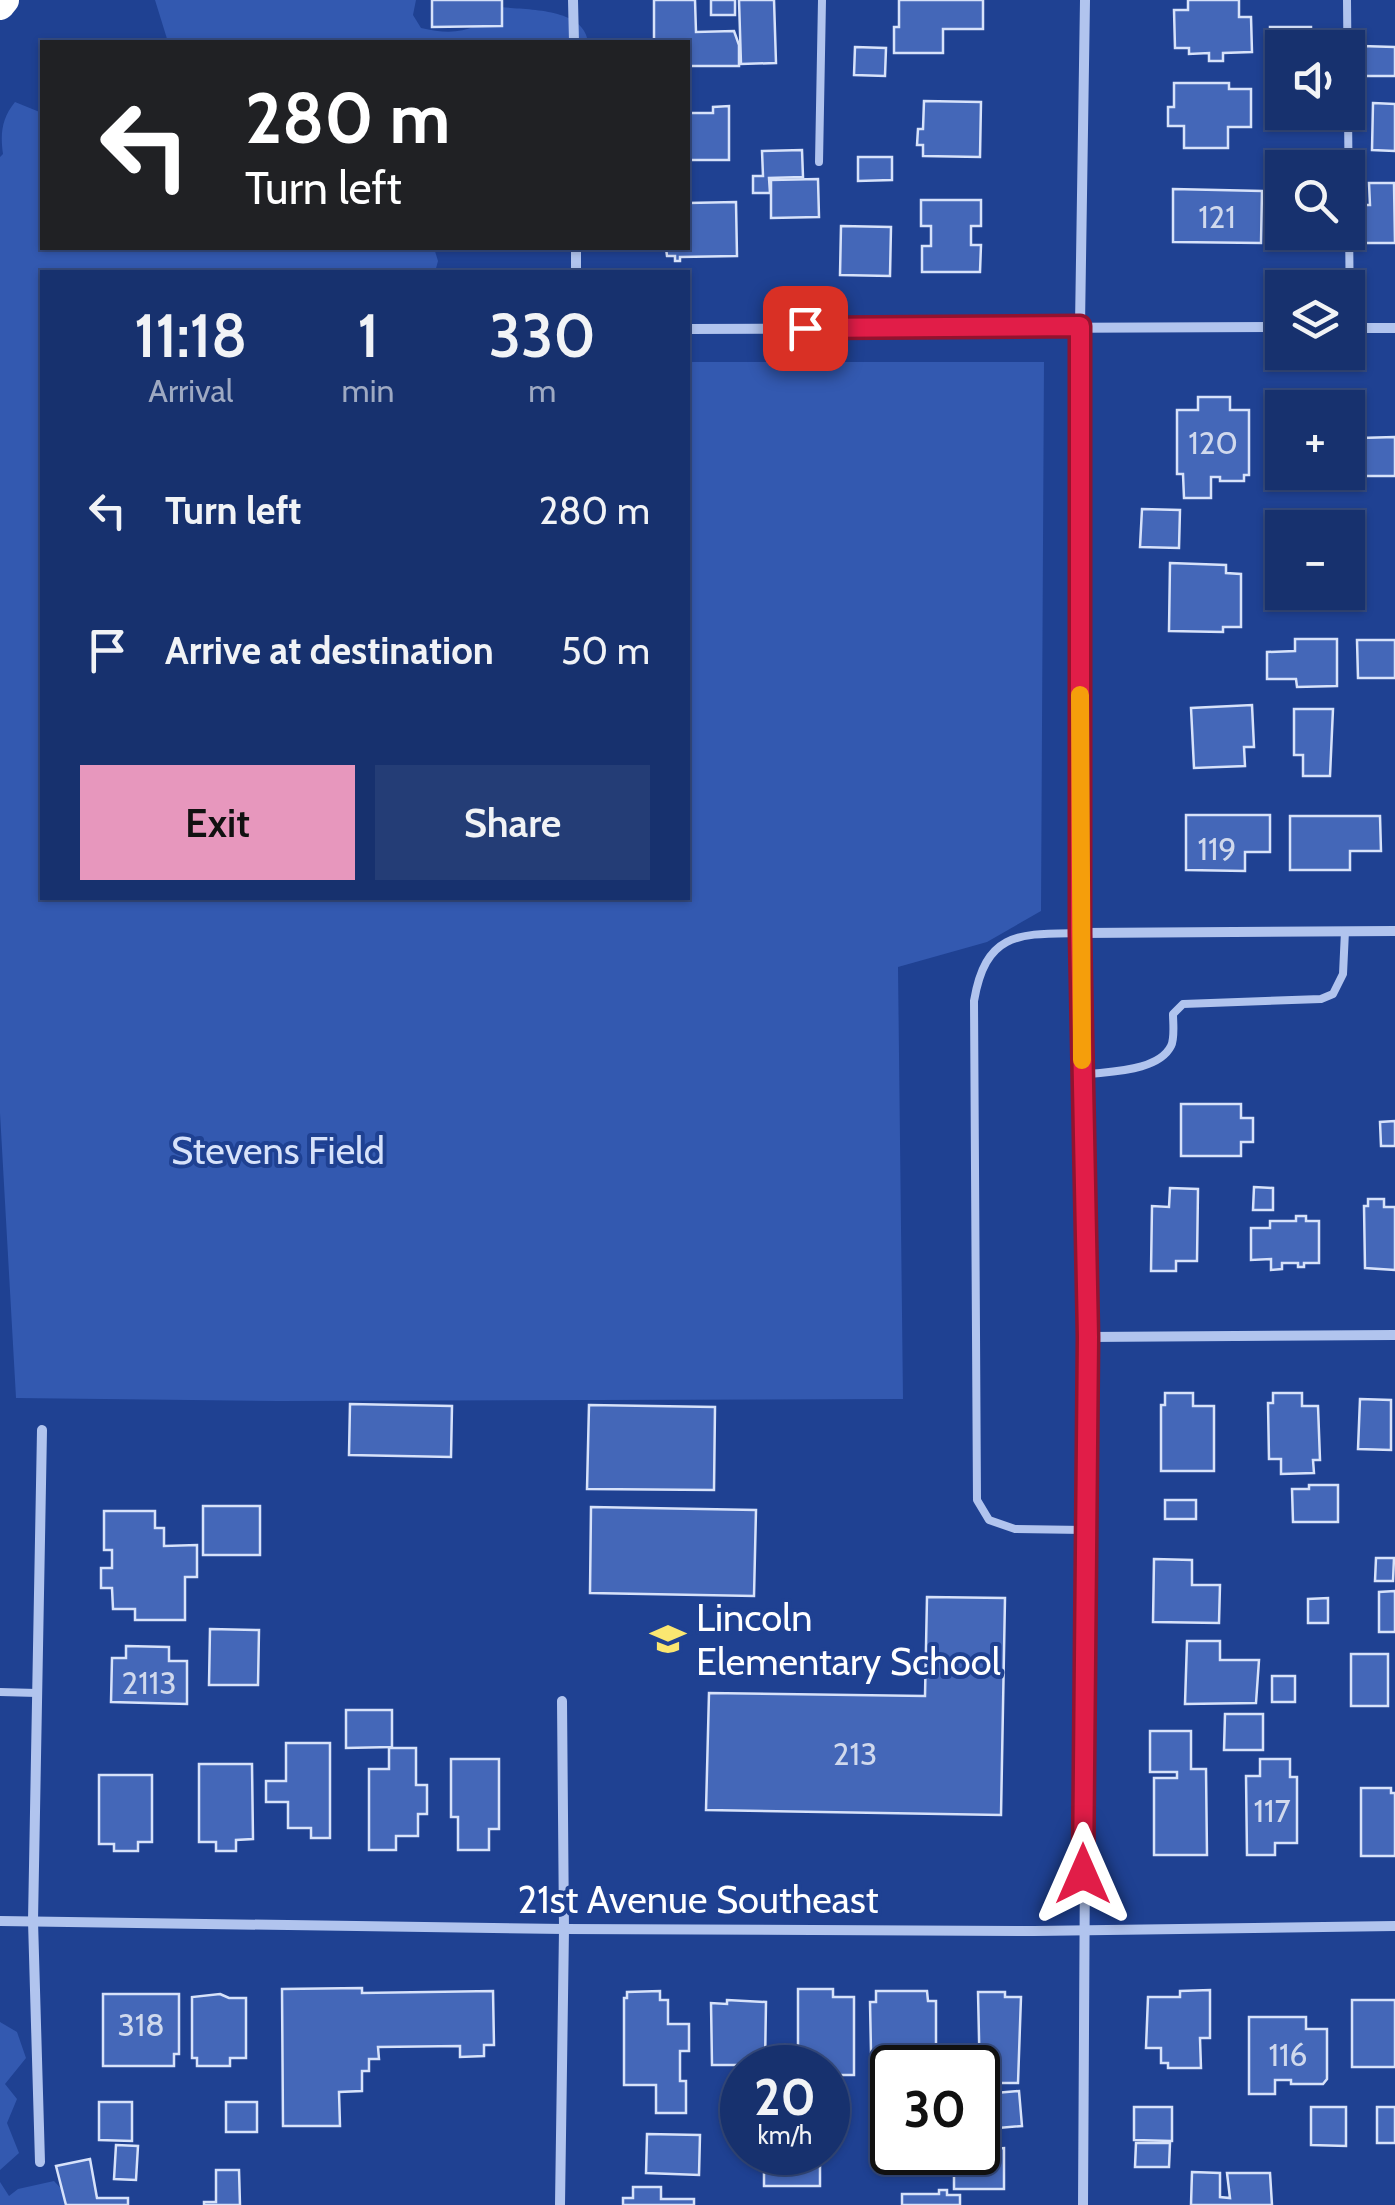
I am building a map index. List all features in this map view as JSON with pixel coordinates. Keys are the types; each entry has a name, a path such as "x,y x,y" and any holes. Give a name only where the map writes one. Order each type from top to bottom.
{"street":[{"path":"573,0 574,40"},
{"path":"1083,2205 1088,1337 1080,933 1080,326 1085,0"},
{"path":"690,329 1265,327"},
{"path":"1365,328 1395,328"},
{"path":"1080,933 1395,931"},
{"path":"1088,1337 1395,1334"},
{"path":"40,2162 33,1921 42,1430"},
{"path":"560,2205 562,1701"},
{"name":"21st Avenue Southeast","path":"0,1921 564,1929 1395,1926"}],"lane":[{"path":"819,162 822,0"},
{"path":"1348,0 1349,270"},
{"path":"1082,1075 1160,1059 1172,1044 1173,1014 1183,1004 1320,999 1333,994 1343,974 1344,931"},
{"path":"1080,933 1018,934 995,951 977,981 977,1500 988,1520 1016,1529 1084,1530"},
{"path":"0,1692 37,1693"}],"green space":[{"path":"155,0 416,0 413,15 421,28 444,32 474,27 501,7 526,9 566,17 577,23 587,40 167,40"},
{"name":"Stevens Field","path":"15,102 40,112 40,250 435,250 438,261 436,270 40,270 40,900 690,900 690,362 1044,362 1041,911 987,942 898,967 903,1399 16,1398 0,1113 0,157 7,114"},
{"path":"0,2022 17,2032 26,2058 5,2084 17,2099 7,2123 19,2153 0,2170"},
{"path":"54,2181 71,2199 71,2205 0,2205 0,2182 9,2196 18,2189"}],"building":[{"path":"432,0 502,0 502,26 432,27"},
{"path":"654,0 695,0 696,32 734,31 739,66 690,66 690,40 654,40"},
{"path":"711,0 735,0 735,15 711,15"},
{"path":"739,0 774,0 776,63 741,64"},
{"path":"899,0 983,0 983,29 943,29 943,53 894,53"},
{"path":"1188,0 1239,0 1239,17 1251,17 1252,52 1223,53 1223,61 1209,61 1209,53 1189,54 1189,48 1175,48 1174,10 1188,10"},
{"path":"1270,27 1311,27 1311,30"},
{"path":"1365,46 1395,47 1395,76 1365,76"},
{"path":"855,47 886,48 885,76 854,75"},
{"path":"1174,83 1229,83 1229,89 1251,89 1251,127 1228,127 1228,148 1184,148 1184,126 1168,126 1168,107 1174,107"},
{"path":"924,101 981,102 980,157 923,156 923,145 917,145 918,129 923,129"},
{"path":"1373,103 1395,104 1395,151 1372,150"},
{"path":"729,106 729,160 690,160 690,113 713,113 713,107"},
{"path":"802,150 803,177 769,178 770,193 753,193 753,176 763,176 762,151"},
{"path":"858,157 892,157 892,180 858,181"},
{"path":"818,179 819,217 771,218 771,180"},
{"path":"1369,183 1394,183 1395,243 1365,243 1365,205 1370,205"},
{"path":"1173,189 1262,191 1261,243 1173,242"},
{"path":"921,200 981,200 981,226 971,226 971,245 981,245 980,272 922,272 922,246 931,246 931,226 921,226"},
{"path":"736,202 737,256 680,257 680,261 675,261 675,256 667,256 666,250 690,250 690,203"},
{"path":"841,226 891,227 890,276 840,275"},
{"path":"1198,397 1230,397 1230,410 1249,410 1249,475 1244,475 1244,481 1211,477 1211,498 1184,498 1183,474 1177,474 1177,410 1198,410"},
{"path":"1395,437 1395,476 1365,476 1365,438"},
{"path":"1142,509 1180,510 1179,548 1140,547"},
{"path":"1170,563 1226,565 1226,573 1241,574 1241,627 1223,627 1223,632 1169,631"},
{"path":"1295,639 1337,639 1337,686 1297,687 1296,679 1267,679 1267,652 1295,651"},
{"path":"1357,640 1395,640 1395,678 1358,678"},
{"path":"1252,705 1254,747 1244,747 1245,766 1194,768 1191,708"},
{"path":"1294,709 1333,709 1330,776 1303,776 1303,755 1294,755"},
{"path":"1186,815 1270,815 1270,852 1245,852 1245,871 1186,870"},
{"path":"1290,816 1380,816 1381,851 1350,851 1350,870 1290,870"},
{"path":"1181,1104 1241,1104 1241,1118 1253,1118 1253,1142 1241,1142 1241,1156 1181,1156"},
{"path":"1395,1121 1395,1146 1381,1146 1380,1122"},
{"path":"1254,1187 1273,1188 1273,1210 1253,1210"},
{"path":"1170,1188 1198,1189 1197,1261 1176,1261 1176,1271 1151,1271 1152,1206 1169,1207"},
{"path":"1368,1199 1384,1199 1384,1207 1395,1207 1395,1270 1365,1268 1364,1206 1368,1206"},
{"path":"1296,1216 1319,1221 1319,1263 1298,1267 1298,1263 1282,1263 1282,1269 1271,1270 1271,1259 1251,1260 1251,1228 1270,1228 1270,1221 1296,1221"},
{"path":"1165,1393 1193,1393 1193,1406 1214,1406 1214,1471 1161,1471 1161,1405 1165,1405"},
{"path":"1273,1393 1302,1393 1302,1406 1318,1406 1320,1460 1313,1460 1314,1473 1281,1474 1281,1459 1269,1459 1268,1403 1273,1403"},
{"path":"1360,1399 1391,1400 1391,1450 1358,1449"},
{"path":"350,1404 452,1406 451,1457 349,1455"},
{"path":"589,1405 715,1407 714,1490 587,1489"},
{"path":"1309,1485 1338,1485 1338,1522 1293,1522 1292,1489 1309,1489"},
{"path":"1165,1500 1196,1500 1196,1519 1165,1519"},
{"path":"203,1506 260,1506 260,1555 203,1555"},
{"path":"591,1507 756,1510 754,1596 590,1593"},
{"path":"104,1511 155,1511 155,1528 164,1528 164,1546 197,1545 197,1577 185,1577 185,1620 135,1620 135,1609 113,1609 112,1588 101,1588 101,1568 112,1568 112,1550 104,1550"},
{"path":"1376,1558 1394,1558 1393,1581 1375,1581"},
{"path":"1154,1559 1192,1560 1192,1585 1220,1585 1219,1623 1153,1622"},
{"path":"1395,1591 1395,1632 1379,1632 1379,1592"},
{"path":"927,1597 1005,1598 1001,1815 706,1810 709,1693 925,1696"},
{"path":"1328,1598 1328,1623 1308,1623 1308,1599"},
{"path":"210,1629 259,1630 258,1685 209,1685"},
{"path":"1187,1641 1220,1641 1220,1660 1259,1660 1256,1703 1185,1704"},
{"path":"126,1646 169,1647 169,1661 187,1661 187,1704 111,1702 112,1658 126,1658"},
{"path":"1351,1654 1388,1654 1388,1706 1351,1706"},
{"path":"1272,1676 1295,1676 1295,1702 1272,1702"},
{"path":"346,1710 392,1710 392,1747 346,1748"},
{"path":"1225,1714 1263,1714 1263,1750 1224,1750"},
{"path":"1150,1731 1191,1731 1191,1769 1206,1769 1207,1855 1154,1855 1154,1778 1177,1778 1177,1772 1150,1772"},
{"path":"286,1743 330,1743 330,1838 311,1838 311,1828 288,1828 288,1802 266,1802 266,1781 286,1781"},
{"path":"389,1748 416,1748 416,1785 427,1785 427,1814 418,1814 418,1836 396,1836 396,1850 369,1850 369,1769 389,1769"},
{"path":"451,1759 499,1759 499,1829 489,1829 489,1850 458,1850 458,1817 451,1817"},
{"path":"1260,1759 1290,1759 1290,1777 1297,1777 1297,1843 1275,1843 1275,1855 1247,1855 1246,1776 1260,1776"},
{"path":"199,1764 252,1764 253,1839 236,1840 236,1851 216,1851 216,1842 199,1842"},
{"path":"99,1775 152,1775 152,1842 138,1842 138,1851 114,1851 114,1844 99,1844"},
{"path":"1361,1788 1391,1788 1391,1793 1395,1793 1395,1856 1361,1856"},
{"path":"362,1988 362,1993 493,1991 494,2045 484,2045 484,2056 460,2057 460,2046 378,2047 379,2059 369,2059 369,2071 362,2071 362,2091 339,2092 340,2126 283,2126 282,1989"},
{"path":"798,1989 833,1989 833,1997 854,1997 854,2075 850,2075 850,2045 798,2045"},
{"path":"1210,1990 1210,2038 1200,2038 1201,2068 1168,2068 1168,2063 1161,2063 1161,2048 1146,2048 1148,1997 1180,1997 1180,1991"},
{"path":"660,1991 660,2000 668,2000 668,2024 689,2024 689,2051 680,2051 680,2081 686,2081 686,2113 656,2113 656,2085 624,2085 624,1998 627,1992"},
{"path":"876,1991 927,1991 928,2001 936,2001 936,2045 871,2045 870,2002 876,2002"},
{"path":"978,1992 1005,1992 1005,1997 1021,1997 1018,2083 1000,2083 1000,2045 979,2045"},
{"path":"103,1994 179,1994 179,2054 174,2054 174,2066 103,2066"},
{"path":"220,1994 246,1998 246,2058 230,2058 230,2066 197,2066 197,2058 192,2058 192,1997"},
{"path":"727,2000 766,2002 765,2045 720,2045 720,2065 712,2065 711,2003 727,2004"},
{"path":"1352,2000 1395,2000 1395,2067 1352,2067"},
{"path":"1249,2017 1306,2017 1306,2029 1327,2029 1327,2079 1323,2084 1275,2080 1275,2094 1249,2094"},
{"path":"1019,2091 1022,2126 1000,2128 1000,2093"},
{"path":"99,2102 132,2102 132,2141 99,2140"},
{"path":"226,2102 257,2102 257,2132 226,2132"},
{"path":"1134,2107 1172,2107 1172,2141 1134,2140"},
{"path":"1311,2107 1346,2107 1346,2146 1311,2145"},
{"path":"1377,2107 1395,2107 1395,2143 1377,2143"},
{"path":"647,2134 700,2135 699,2175 646,2173"},
{"path":"1136,2143 1170,2143 1169,2167 1135,2167"},
{"path":"116,2145 138,2146 136,2180 114,2179"},
{"path":"1000,2148 1004,2148 1004,2189 954,2189 954,2175 1000,2175"},
{"path":"90,2159 97,2198 128,2198 128,2205 66,2205 56,2166"},
{"path":"216,2170 239,2170 240,2205 204,2205 216,2202"},
{"path":"1192,2172 1220,2173 1220,2197 1230,2198 1227,2173 1270,2173 1272,2205 1191,2205"},
{"path":"764,2175 820,2175 820,2186 764,2186"},
{"path":"633,2187 661,2187 661,2199 694,2199 694,2205 623,2205 623,2198 633,2198"},
{"path":"939,2190 947,2190 947,2195 960,2195 960,2205 902,2205 902,2194 939,2194"}],"slow traffic":[{"path":"1080,695 1082,1060"}],"place":[{"name":"Lincoln Elementary School","path":"668,1639"}],"route":[{"path":"805,328 1080,326 1080,933 1088,1337 1083,1874"}]}
